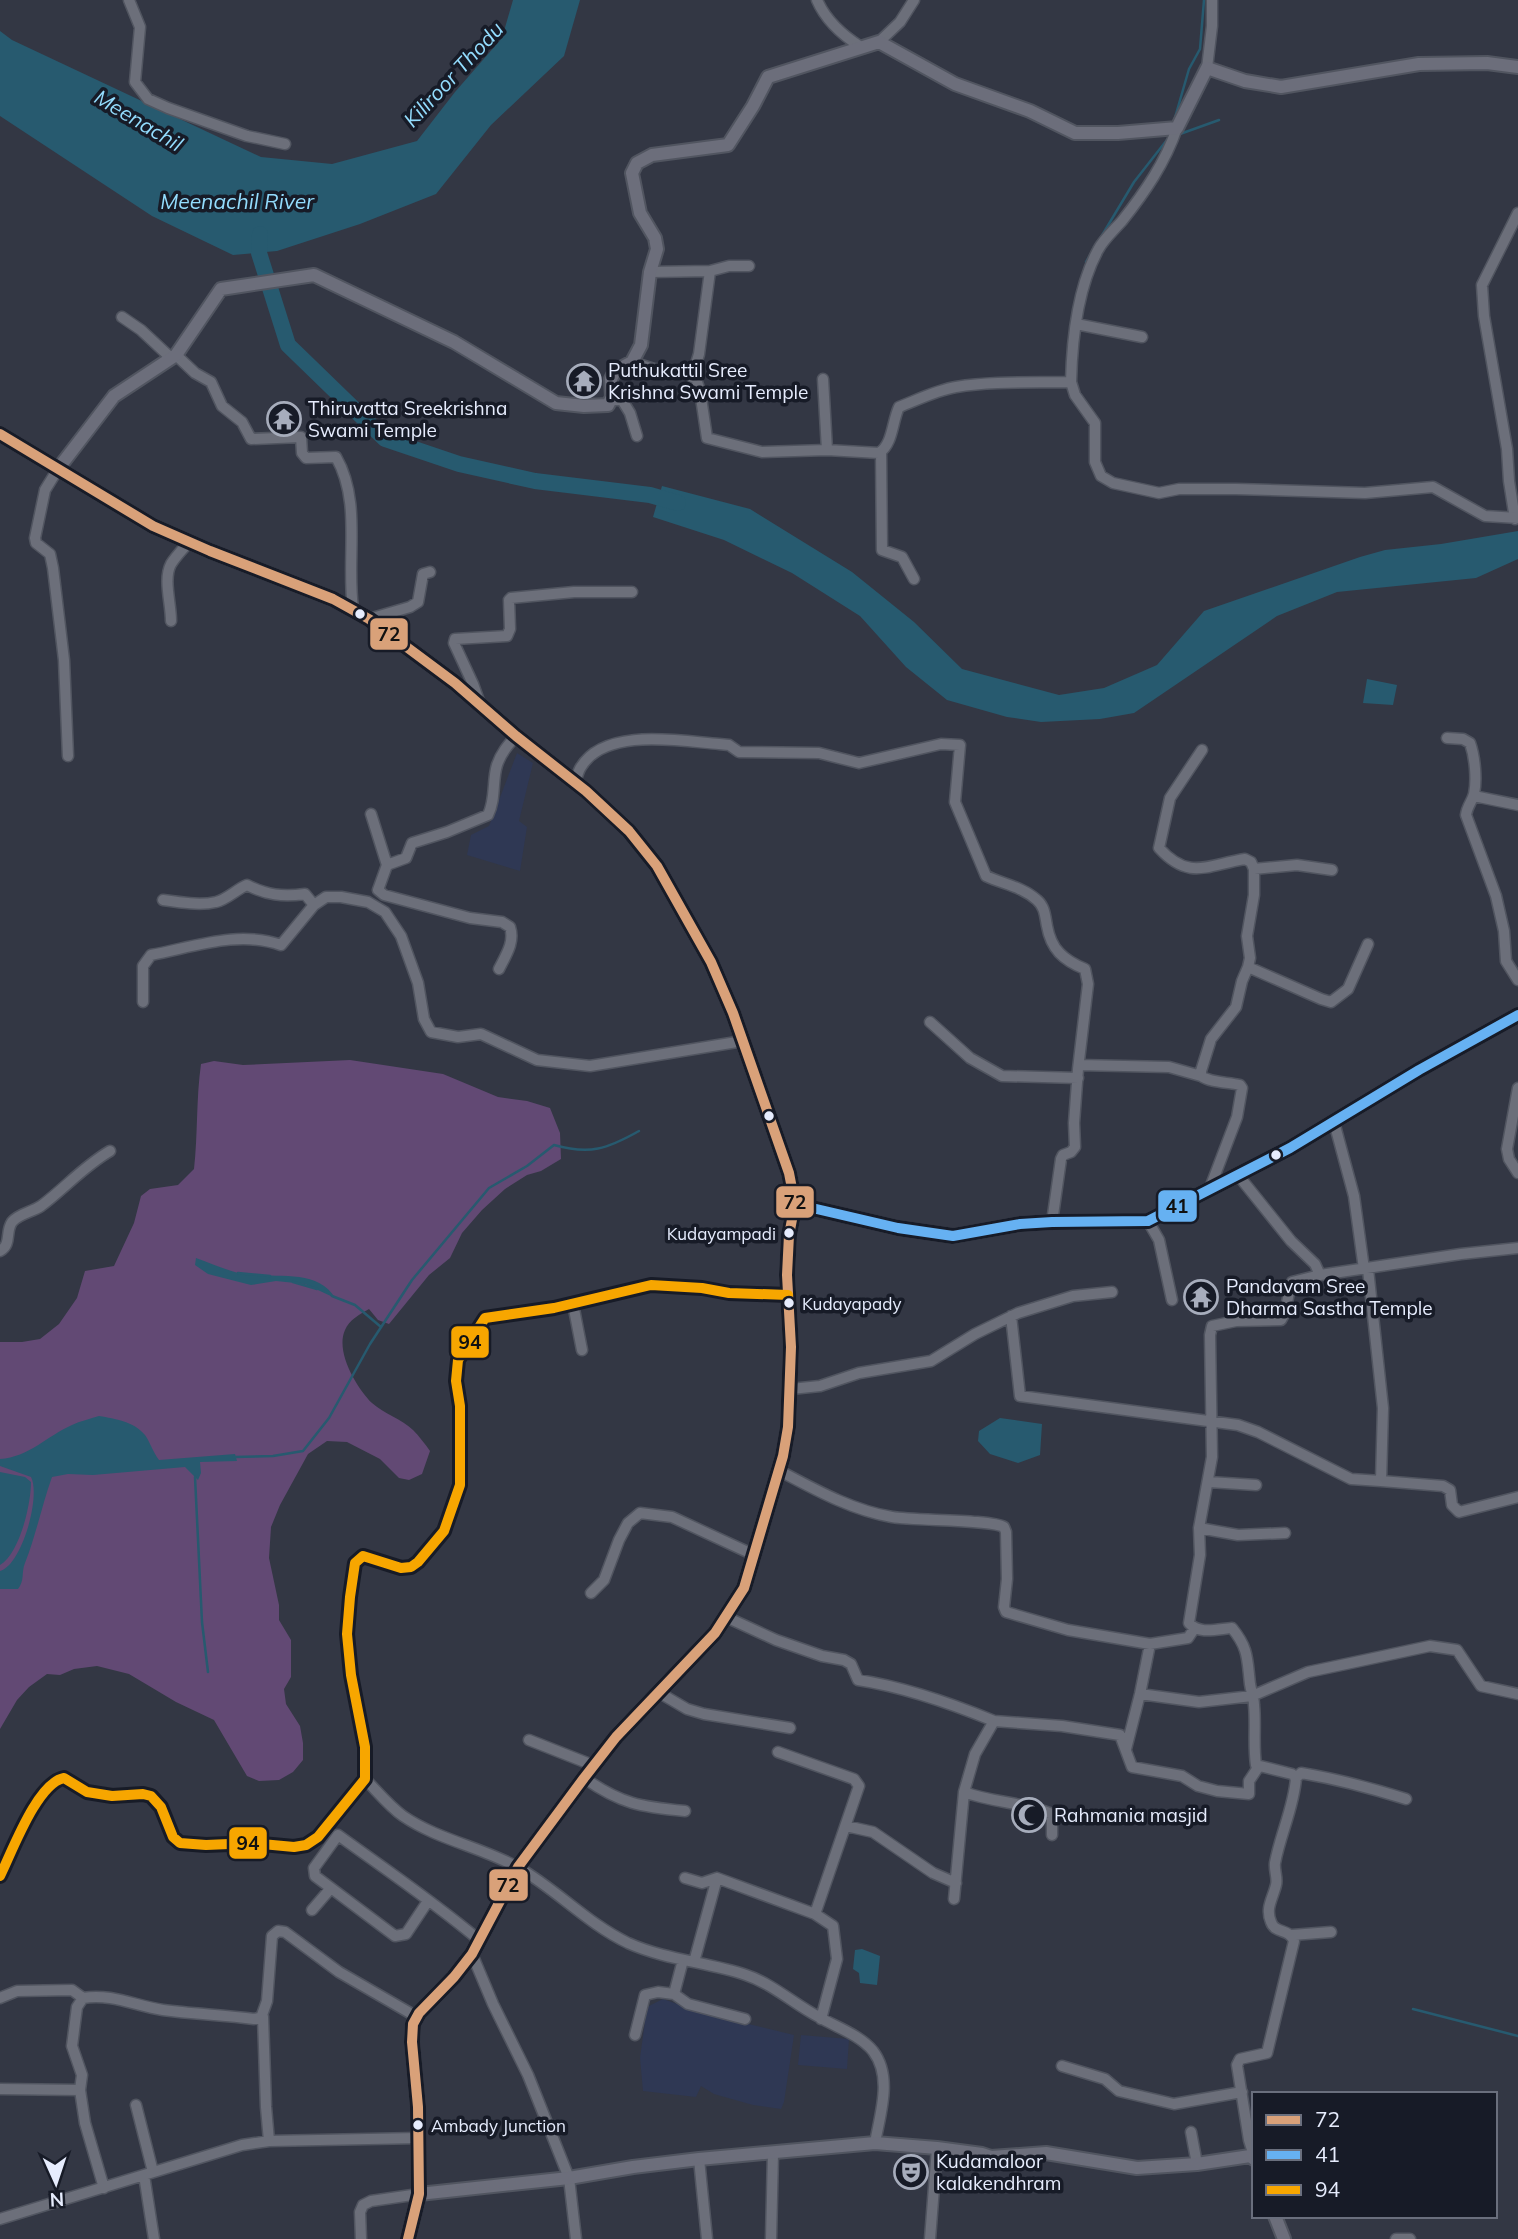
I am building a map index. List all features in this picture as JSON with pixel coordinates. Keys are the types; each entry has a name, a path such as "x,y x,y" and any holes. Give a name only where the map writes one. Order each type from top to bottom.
{"main road":[{"path":"58,469 114,396 173,356 221,289 314,275 454,341 556,403 599,407 608,405 611,379 615,371 632,362 641,345 650,272 657,249 655,238 640,213 632,173 637,163 652,155 728,145 768,78 879,42 956,85 1030,111 1075,133 1098,134 1174,131 1207,68 1245,81 1281,86 1419,64 1487,63 1518,67"},
{"path":"0,434 153,526 305,587 369,618 480,704 575,782 629,831 657,866 710,962 743,1041 789,1173 794,1204 789,1235 788,1427 783,1456 744,1588 726,1617 671,1681 616,1737 584,1778 518,1867 472,1954 413,2024 419,2194 408,2239"},
{"path":"794,1204 898,1228 953,1236 1020,1224 1148,1221 1334,1122 1419,1070 1518,1015"},
{"path":"419,2194 569,2178 699,2159 875,2143 937,2148 990,2157 1046,2153 1137,2168 1252,2157"},
{"path":"1276,2218 1284,2239"}],"street":[{"path":"129,0 140,27 135,82 148,99 247,136 285,144"},
{"path":"817,0 822,12 834,26 861,47"},
{"path":"879,42 900,22 914,0"},
{"path":"1207,68 1212,0"},
{"path":"1174,131 1160,167 1143,195 1099,247 1090,267 1076,324 1071,382 1075,396 1095,423 1095,462 1101,476 1113,483 1159,493 1179,489 1365,493 1433,487 1485,516 1516,518 1484,316 1482,285 1518,214"},
{"path":"650,272 710,271 729,266 750,266"},
{"path":"692,377 699,354 710,271"},
{"path":"122,317 195,373 211,382 222,406 242,422 251,439 301,437 302,453 306,458 336,457 350,497 350,590 353,608"},
{"path":"1076,324 1142,337"},
{"path":"632,362 654,369 687,373 696,379 707,438 762,452 881,452"},
{"path":"823,379 827,450"},
{"path":"914,579 902,557 882,550 881,452 890,439 899,407 953,387 1071,382"},
{"path":"610,400 622,401 630,413 637,436"},
{"path":"58,469 45,490 35,538 36,543 50,554 53,568 64,660 68,756"},
{"path":"171,621 171,600 166,584 170,566 189,542"},
{"path":"369,618 410,607 418,602 423,574 430,572"},
{"path":"480,704 454,643 455,639 507,636 510,629 511,598 574,592 632,592"},
{"path":"387,865 406,858 412,843 488,815 495,791 496,767 503,751 516,736"},
{"path":"1447,738 1463,739 1470,743 1473,752 1474,796 1467,807 1466,815 1496,896 1504,931 1506,961 1518,980"},
{"path":"575,782 581,766 596,753 618,742 637,739 729,745 739,752 819,753 859,763 941,744 960,745 955,802 986,876 1015,887 1037,900 1045,911 1051,943 1066,960 1085,970 1088,984 1074,1123 1075,1147 1074,1151 1063,1155 1061,1159 1052,1222"},
{"path":"1201,1076 1203,1060 1211,1039 1236,1007 1241,981 1248,967 1250,958 1247,936 1254,895 1254,869 1251,862 1245,859 1197,869 1185,868 1159,848 1170,798 1202,750"},
{"path":"1474,796 1518,805"},
{"path":"368,902 378,890 387,865 371,814"},
{"path":"1254,869 1297,865 1332,870"},
{"path":"163,900 187,903 219,902 234,890 247,885 264,894 284,897 304,894 314,905"},
{"path":"378,890 384,895 470,918 502,922 510,927 513,934 510,948 499,969"},
{"path":"143,1002 143,966 151,955 233,938 266,940 281,945 314,905 326,897 341,897 368,902 385,912 401,936 418,983 424,1019 431,1032 458,1037 481,1034 537,1060 590,1066 743,1041"},
{"path":"1248,967 1331,1002 1348,989 1368,944"},
{"path":"930,1022 970,1058 1002,1076 1078,1078"},
{"path":"1079,1065 1169,1067 1201,1076 1206,1080 1240,1085 1242,1088 1237,1117 1210,1188"},
{"path":"1518,1088 1507,1149 1509,1159 1518,1173"},
{"path":"1334,1122 1354,1196 1366,1269 1383,1408 1381,1481"},
{"path":"0,1251 8,1242 13,1220 57,1194 110,1151"},
{"path":"1238,1175 1291,1241 1315,1264 1320,1275"},
{"path":"1148,1221 1159,1240 1172,1300"},
{"path":"1296,1778 1292,1774 1256,1765 1250,1665 1245,1648 1232,1628 1194,1629 1189,1623 1200,1555 1199,1528 1212,1457 1212,1326 1236,1321 1281,1320 1292,1282 1320,1275 1518,1248"},
{"path":"0,1875 29,1814 51,1784 58,1779 69,1780 87,1792 112,1796 151,1796 161,1807 173,1837 180,1843 252,1843 294,1847 306,1845 318,1837 365,1779 365,1747 351,1675 347,1634 349,1597 355,1563 363,1556 401,1568 411,1567 444,1531 460,1485 460,1406 456,1381 458,1360 485,1318 573,1304 651,1285 702,1288 729,1293 788,1295"},
{"path":"790,1389 820,1386 859,1373 931,1362 975,1334 1011,1316 1073,1296 1112,1292"},
{"path":"573,1304 582,1350"},
{"path":"1011,1316 1020,1396 1238,1425 1258,1432 1351,1479 1443,1486 1450,1490 1452,1506 1459,1513 1518,1497"},
{"path":"778,1470 841,1502 889,1517 999,1524 1006,1532 1006,1612 1068,1630 1150,1644 1188,1638 1194,1629"},
{"path":"1209,1482 1256,1485"},
{"path":"591,1593 604,1580 628,1523 640,1513 672,1517 752,1554"},
{"path":"1199,1528 1238,1535 1285,1533"},
{"path":"726,1617 788,1644 822,1656 844,1660 851,1664 858,1680 895,1687 958,1706 993,1721 1062,1726 1120,1735 1132,1767 1182,1776 1198,1786 1249,1794 1249,1781 1259,1766"},
{"path":"1126,1749 1150,1644"},
{"path":"1140,1694 1199,1702 1252,1696 1308,1672 1430,1646 1457,1650 1481,1686 1518,1694"},
{"path":"658,1692 687,1709 704,1714 790,1728"},
{"path":"954,1899 964,1792 975,1754 993,1721"},
{"path":"529,1741 595,1766"},
{"path":"778,1752 854,1779 859,1786 815,1914"},
{"path":"1252,2151 1238,2073 1240,2059 1267,2053 1270,2046 1276,2007 1294,1941 1292,1935 1272,1926 1269,1916 1270,1902 1277,1883 1274,1866 1287,1825 1296,1778 1301,1773 1364,1785 1406,1799"},
{"path":"584,1778 606,1794 626,1803 685,1811"},
{"path":"365,1779 404,1817 430,1832 518,1867 618,1937 656,1953 747,1975 764,1982 821,2019 861,2040 881,2064 884,2087 875,2143"},
{"path":"964,1792 986,1799 1018,1803 1052,1814 1052,1835"},
{"path":"846,1826 873,1832 933,1873 956,1883"},
{"path":"428,1900 406,1934 395,1936 315,1876 314,1868 338,1835 428,1900 479,1940"},
{"path":"685,1878 702,1883 717,1878 815,1914 834,1926 837,1959 821,2019"},
{"path":"694,1962 717,1878"},
{"path":"312,1910 331,1888"},
{"path":"269,2141 262,2015 267,2001 272,1936 278,1931 285,1932 339,1972 417,2017"},
{"path":"1292,1935 1331,1932"},
{"path":"472,1954 528,2075 569,2178 576,2239"},
{"path":"674,1994 683,1960"},
{"path":"0,1998 18,1991 72,1990 83,1998 126,2000 133,2005 164,2010 254,2019 263,2017"},
{"path":"635,2035 645,1994 658,1992 674,1994 688,2004 746,2019"},
{"path":"83,1998 77,2007 72,2046 82,2075 80,2090 87,2134 104,2188"},
{"path":"1062,2066 1105,2079 1119,2091 1174,2104 1242,2092"},
{"path":"0,2089 80,2090"},
{"path":"136,2105 149,2174 154,2239"},
{"path":"1191,2132 1197,2164"},
{"path":"0,2219 242,2145 269,2141 418,2138"},
{"path":"930,2239 937,2148"},
{"path":"771,2239 773,2152"},
{"path":"699,2159 707,2239"},
{"path":"361,2239 360,2213 363,2205 371,2201 419,2194"},
{"path":"1396,2239 1409,2239"}],"shaded area":[{"path":"517,753 533,763 519,821 527,827 520,871 467,855 471,835 489,826"},
{"path":"350,1060 443,1074 498,1097 550,1108 560,1133 561,1159 505,1189 482,1210 462,1233 450,1258 429,1275 389,1324 378,1320 369,1309 352,1320 345,1330 345,1359 360,1388 377,1407 413,1430 430,1451 422,1474 409,1480 399,1478 380,1459 347,1442 327,1441 308,1454 280,1505 271,1527 269,1558 279,1605 279,1620 291,1640 291,1677 284,1689 286,1704 300,1726 303,1760 293,1772 279,1780 259,1781 247,1776 214,1720 176,1702 129,1674 97,1666 74,1669 60,1675 47,1674 17,1700 0,1729 0,1342 40,1339 59,1324 77,1298 85,1271 114,1266 134,1223 141,1196 150,1189 178,1185 194,1169 201,1064 214,1061 243,1065"},
{"path":"663,1999 703,2013 794,2035 781,2109 753,2105 714,2094 701,2086 696,2097 643,2091 640,2058 647,2007"},
{"path":"801,2035 849,2039 847,2069 798,2065"}],"water":[{"name":"Meenachil River","path":"513,0 580,0 564,56 491,125 436,194 360,224 277,251 233,255 152,216 0,116 0,31 12,40 261,157 332,164 417,141 502,38"},
{"path":"662,486 750,509 852,572 914,622 962,669 1059,695 1104,688 1157,665 1204,611 1360,557 1385,550 1518,531 1518,559 1476,578 1337,592 1277,616 1134,713 1100,719 1041,722 1007,717 947,700 906,667 860,616 792,573 724,540 653,517"},
{"path":"1367,679 1397,685 1393,705 1363,703"},
{"path":"196,1258 243,1274 306,1278 327,1288 335,1298 305,1284 276,1281 251,1285 208,1274 195,1265"},
{"path":"99,1416 124,1421 140,1430 159,1460 235,1454 237,1461 200,1462 201,1473 198,1480 185,1467 52,1477 20,1586 18,1589 0,1589 0,1571 16,1556 28,1529 33,1486 31,1477 0,1466 0,1459 20,1454 72,1425"},
{"path":"1000,1418 1042,1424 1040,1455 1018,1463 990,1454 978,1441 979,1431"},
{"path":"0,1472 25,1477 31,1482 29,1503 19,1539 7,1559 0,1565"},
{"path":"862,1949 880,1956 877,1985 860,1983 859,1973 853,1969 855,1950"}],"waterway":[{"path":"1174,121 1189,69 1200,49 1204,0"},
{"path":"1180,134 1219,120"},
{"path":"1086,262 1134,182 1170,136"},
{"path":"260,234 259,253 288,345 385,439 459,464 535,481 650,495 678,503"},
{"path":"234,1457 273,1456 303,1451 329,1418 370,1344 412,1280 489,1188 527,1166 554,1145 588,1150 608,1146 639,1131"},
{"path":"238,1273 270,1276"},
{"path":"293,1282 317,1289"},
{"path":"332,1296 355,1305 381,1327"},
{"path":"195,1477 202,1622 208,1672"},
{"path":"1413,2009 1518,2036"}],"transit line":[{"name":"72","path":"0,434 153,526 333,599 369,619 455,683 586,791 629,831 657,866 711,962 733,1013 789,1173 795,1204 789,1235 787,1275 791,1347 788,1427 783,1456 744,1588 715,1633 616,1737 584,1778 518,1867 472,1954 419,2013 413,2024 419,2194 408,2239"},
{"name":"41","path":"795,1204 898,1228 953,1236 1020,1224 1148,1221 1290,1148 1419,1070 1518,1015"},
{"name":"94","path":"0,1876 35,1805 44,1792 64,1778 87,1792 112,1796 151,1796 161,1807 173,1837 180,1843 252,1843 294,1847 306,1845 318,1837 365,1779 365,1747 351,1675 347,1634 355,1563 363,1556 401,1568 411,1567 444,1531 460,1485 460,1406 456,1381 458,1360 485,1318 554,1308 651,1285 702,1288 729,1293 788,1295"}],"place":[{"name":"Puthukattil Sree Krishna Swami Temple","path":"584,381"},
{"name":"Thiruvatta Sreekrishna Swami Temple","path":"284,419"},
{"name":"Kudayampadi","path":"789,1233"},
{"name":"Pandavam Sree Dharma Sastha Temple","path":"1201,1297"},
{"name":"Kudayapady","path":"789,1303"},
{"name":"Rahmania masjid","path":"1029,1815"},
{"name":"Ambady Junction","path":"418,2125"},
{"name":"Kudamaloor kalakendhram","path":"911,2172"}],"water label":[{"name":"Kiliroor Thodu","path":"453,74"},
{"name":"Meenachil","path":"139,120"}]}
